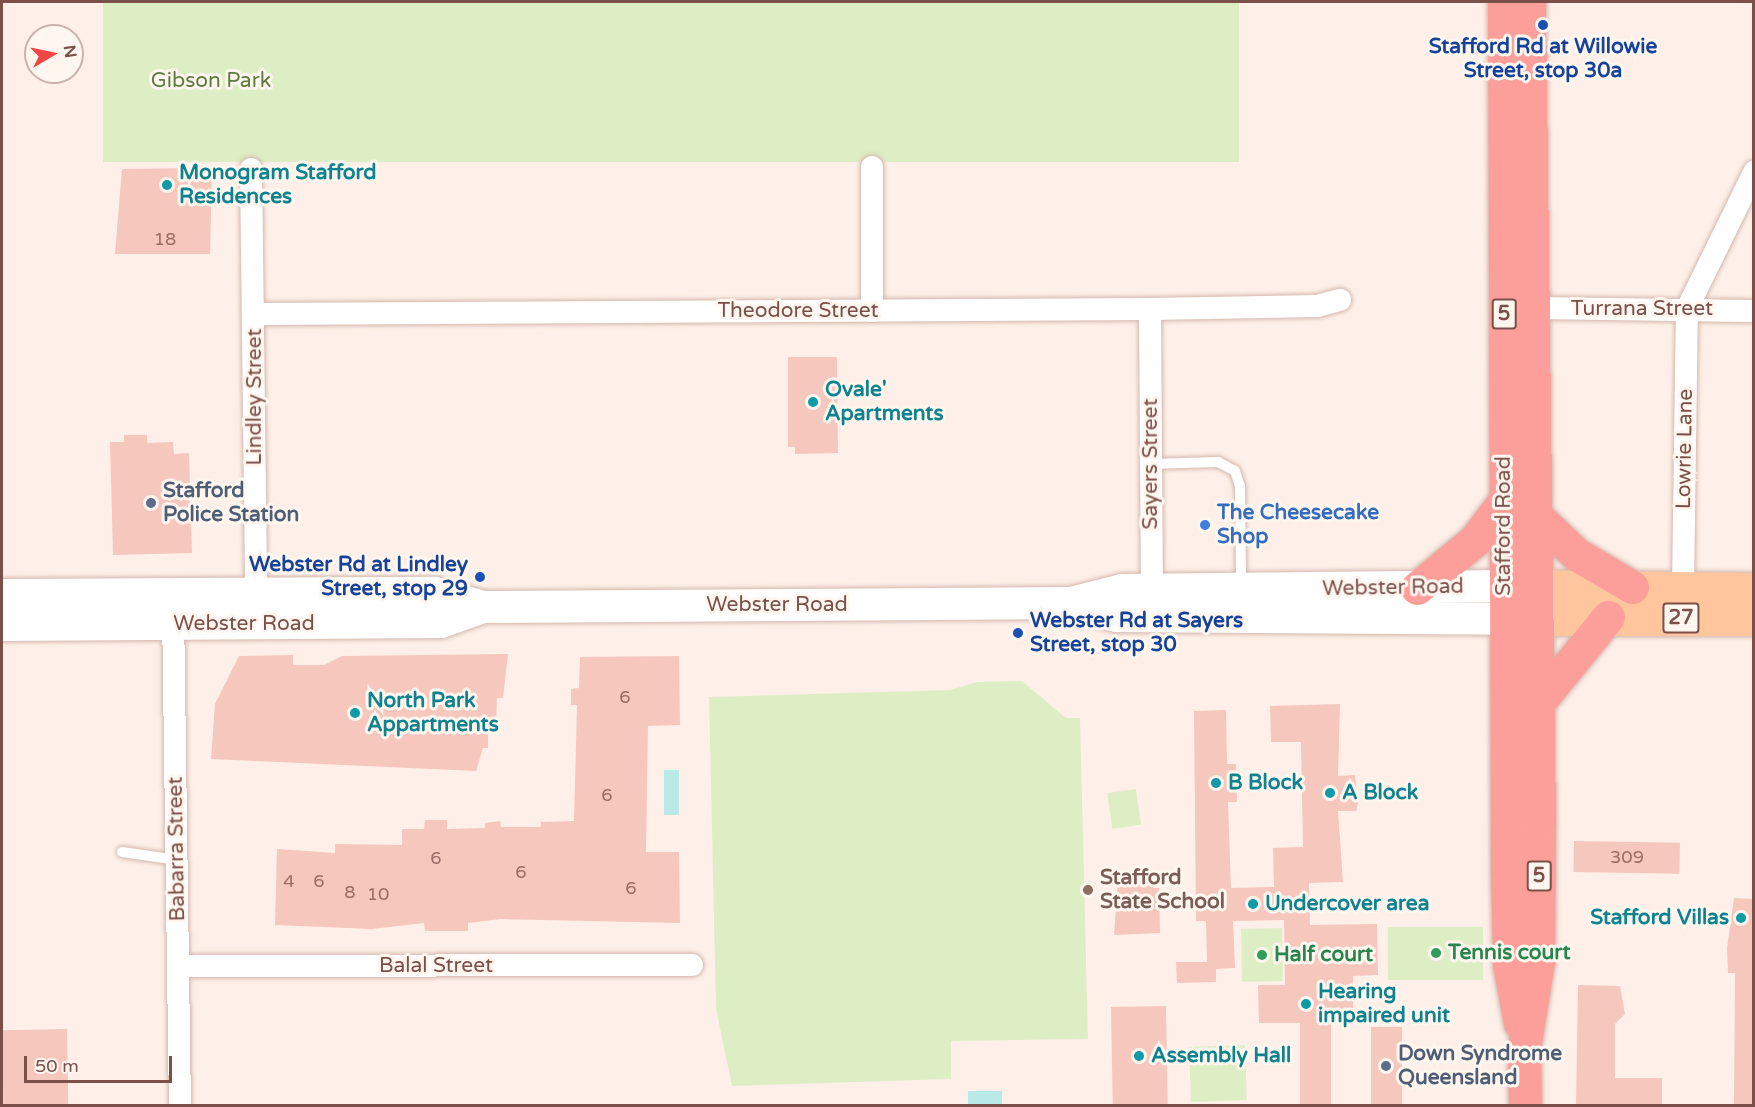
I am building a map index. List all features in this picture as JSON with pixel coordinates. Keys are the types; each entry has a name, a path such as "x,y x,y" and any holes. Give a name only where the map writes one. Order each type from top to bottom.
{"highway":[{"name":"Stafford Road","path":"1504,2 1503,502 1525,597 1538,703 1538,962 1524,1048"},
{"name":"Stafford Road","path":"1525,1106 1524,1048 1509,964 1504,619 1525,597 1534,514 1529,2"},
{"path":"1416,588 1475,540 1503,502"},
{"path":"1534,514 1576,554 1632,587"},
{"path":"1538,703 1608,617"}],"main road":[{"name":"Webster Road","path":"1525,597 1632,587 1754,589"},
{"name":"Webster Road","path":"2,595 256,591 434,593 483,607 1071,603 1117,616 1157,603 1241,588 1416,588 1525,597 1608,617 1754,619"},
{"name":"Webster Road","path":"1157,603 1504,619"},
{"name":"Webster Road","path":"2,625 441,622 483,607"}],"street":[{"path":"872,167 872,311"},
{"name":"Lindley Street","path":"251,170 255,314 257,624"},
{"path":"1687,309 1754,172"},
{"name":"Theodore Street","path":"255,314 1150,309 1317,306 1340,300"},
{"name":"Turrana Street","path":"1532,308 1754,311"},
{"name":"Sayers Street","path":"1150,309 1151,464 1157,603"},
{"name":"Lowrie Lane","path":"1683,588 1687,309"},
{"name":"Babarra Street","path":"173,592 180,1106"},
{"name":"Balal Street","path":"179,966 692,965"}],"lane":[{"path":"1151,464 1218,462 1235,471 1240,486 1241,588"},
{"path":"122,852 177,860"}],"green space":[{"name":"Gibson Park","path":"103,2 1239,2 1239,162 103,162"},
{"path":"1022,681 1066,718 1080,718 1088,1039 951,1041 951,1079 732,1086 716,1009 709,697 950,690 977,682"},
{"path":"1136,789 1141,825 1112,829 1107,793"},
{"name":"Tennis court","path":"1388,927 1483,927 1483,980 1388,980"},
{"name":"Half court","path":"1282,928 1283,981 1242,982 1241,929"},
{"path":"1245,1045 1247,1100 1191,1102 1189,1047"}],"water":[{"path":"664,770 679,770 679,815 664,815"},
{"path":"968,1091 1002,1091 1002,1105 968,1105"}],"building":[{"path":"205,168 212,172 210,254 115,254 122,169"},
{"name":"Ovale' Apartments","path":"788,357 837,357 838,453 795,454 795,447 788,447"},
{"name":"Stafford Police Station","path":"124,435 147,435 147,443 173,442 174,454 189,453 192,553 113,555 110,442 124,442"},
{"name":"North Park Appartments","path":"508,654 503,698 497,698 496,724 488,723 488,748 483,748 476,771 211,759 215,704 239,656 293,655 293,665 324,665 342,656"},
{"path":"679,656 680,725 648,726 646,852 679,852 680,923 501,919 468,923 468,931 425,931 424,923 372,929 275,925 277,849 335,853 335,844 402,845 402,829 424,829 425,820 447,820 447,829 485,828 485,823 500,821 501,827 541,827 541,822 574,821 577,705 571,705 571,689 579,688 580,657"},
{"path":"1340,704 1338,776 1355,775 1358,803 1356,811 1338,811 1343,882 1309,883 1310,925 1377,924 1378,975 1353,976 1353,1022 1331,1022 1331,1106 1300,1106 1300,1023 1259,1023 1258,985 1285,985 1284,920 1233,921 1235,968 1216,969 1216,982 1177,983 1176,962 1207,962 1206,921 1196,921 1194,711 1226,710 1227,764 1236,764 1237,802 1228,802 1231,888 1274,887 1273,848 1303,847 1301,742 1271,742 1270,706"},
{"path":"1574,841 1680,843 1679,874 1573,872"},
{"path":"1153,878 1153,888 1159,888 1160,933 1114,935 1118,879"},
{"path":"1734,898 1754,899 1754,1106 1734,1106 1735,973 1728,973 1727,948"},
{"path":"1578,985 1620,986 1625,1014 1615,1024 1615,1078 1662,1078 1662,1104 1576,1104"},
{"name":"Assembly Hall","path":"1166,1006 1168,1106 1113,1106 1111,1007"},
{"name":"Down Syndrome Queensland","path":"1371,1027 1402,1027 1402,1106 1371,1106"},
{"path":"67,1029 68,1106 3,1106 2,1030"}],"place":[{"name":"Stafford Rd at Willowie Street, stop 30a","path":"1543,25"},
{"name":"Monogram Stafford Residences","path":"167,185"},
{"name":"Ovale' Apartments","path":"813,402"},
{"name":"Stafford Police Station","path":"151,503"},
{"name":"The Cheesecake Shop","path":"1205,525"},
{"name":"Webster Rd at Lindley Street, stop 29","path":"480,577"},
{"name":"Webster Rd at Sayers Street, stop 30","path":"1018,633"},
{"name":"North Park Appartments","path":"355,713"},
{"name":"B Block","path":"1216,783"},
{"name":"A Block","path":"1330,793"},
{"name":"Stafford State School","path":"1088,890"},
{"name":"Undercover area","path":"1253,904"},
{"name":"Stafford Villas","path":"1741,918"},
{"name":"Tennis court","path":"1436,953"},
{"name":"Half court","path":"1262,955"},
{"name":"Hearing impaired unit","path":"1306,1004"},
{"name":"Assembly Hall","path":"1139,1056"},
{"name":"Down Syndrome Queensland","path":"1386,1066"}]}
